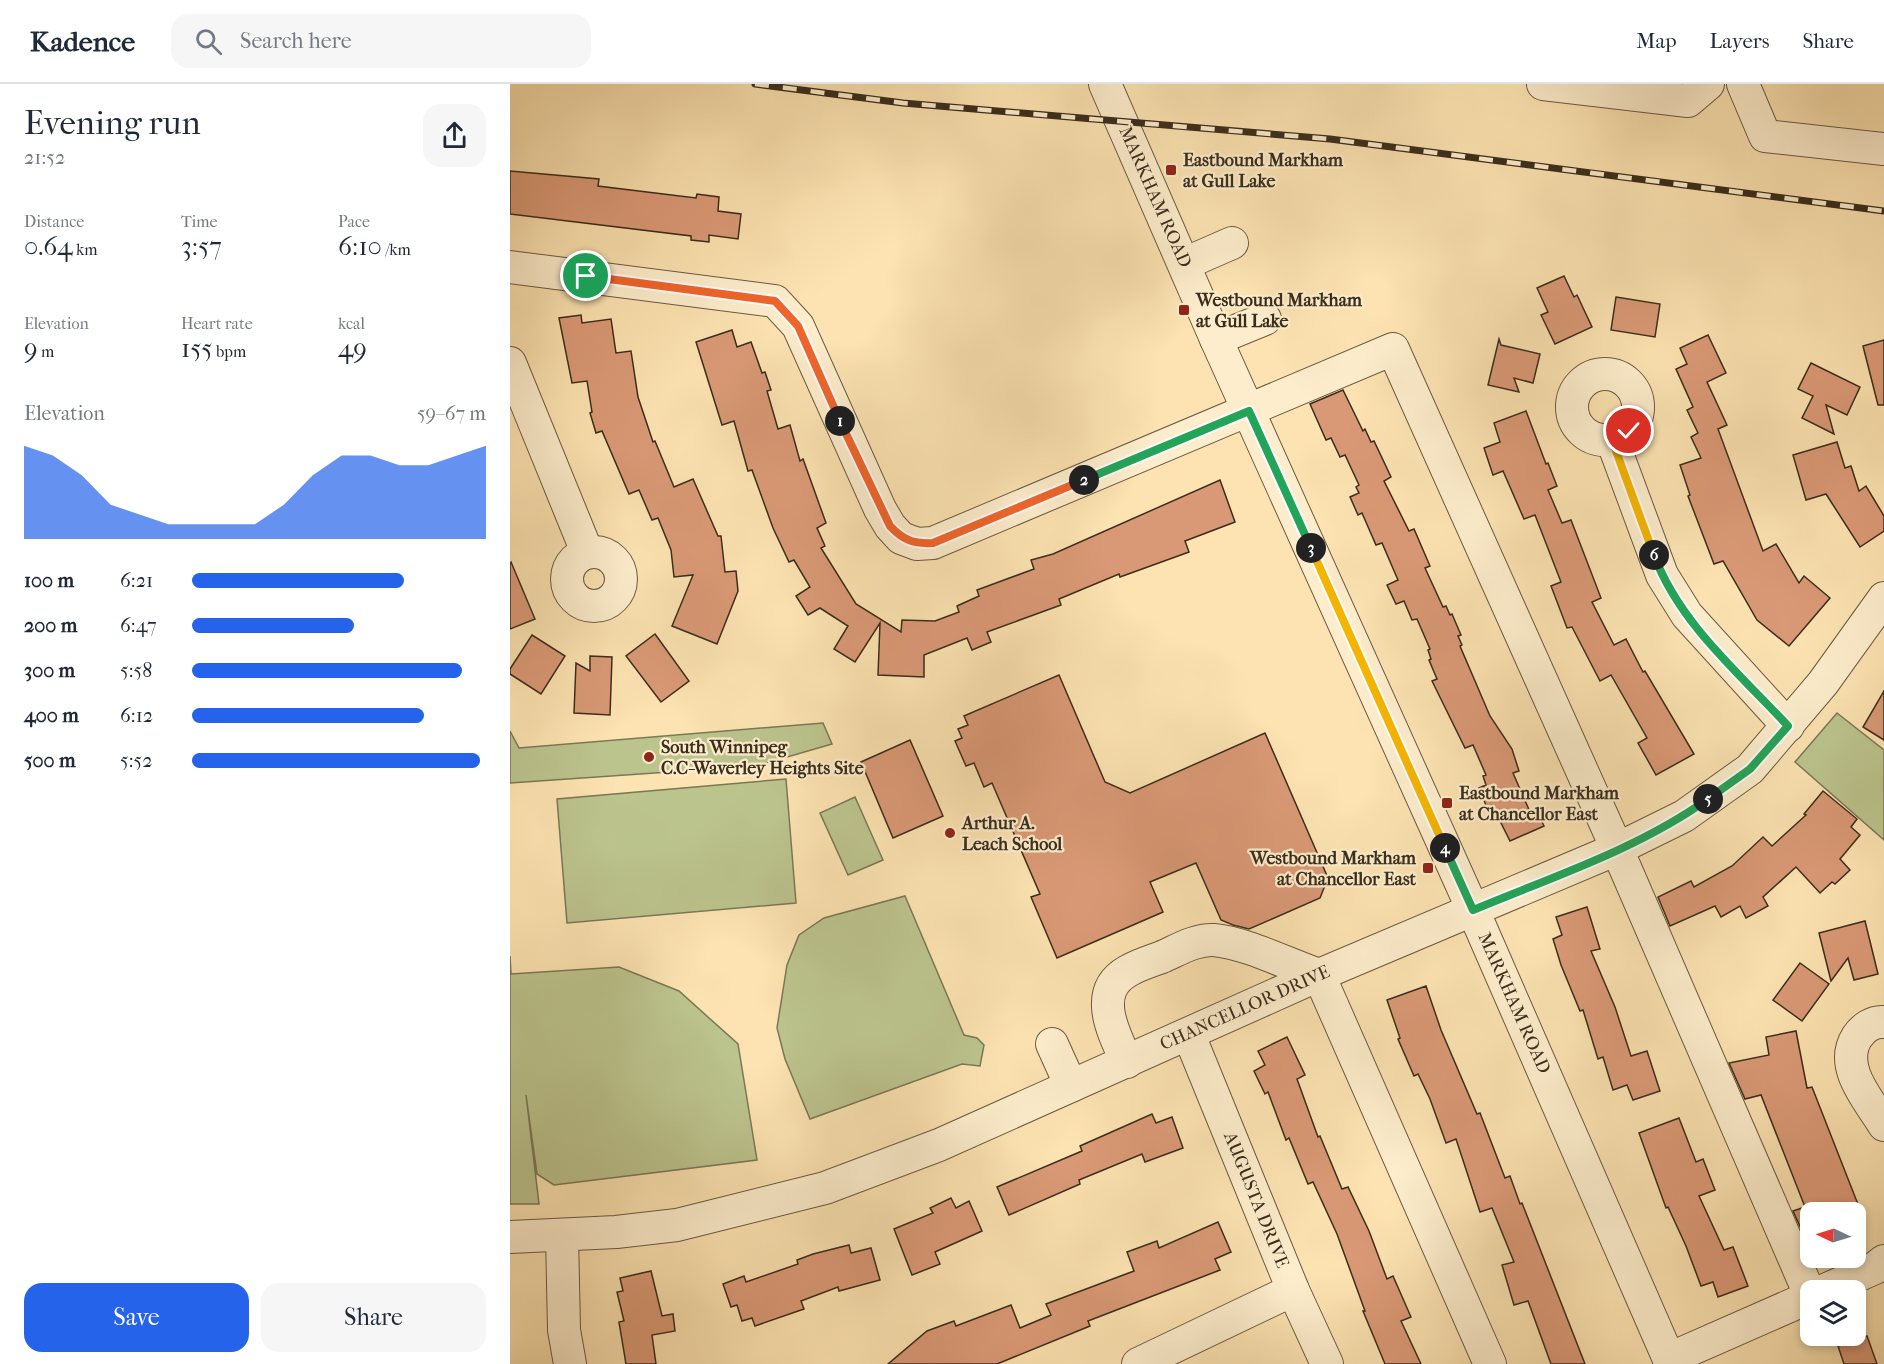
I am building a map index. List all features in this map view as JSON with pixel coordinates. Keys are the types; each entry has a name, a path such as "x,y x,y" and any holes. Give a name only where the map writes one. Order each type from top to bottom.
{"street":[{"name":"MARKHAM ROAD","path":"1105,84 1216,339 1473,910 1670,1362"},
{"path":"1543,84 1688,101 1708,84"},
{"path":"1743,84 1765,136 1884,149"},
{"path":"1184,264 1232,243"},
{"path":"510,267 775,301 798,326 880,509 901,538 916,544 933,543 1249,411 1393,348 1617,849 1803,1280"},
{"path":"1216,339 1265,319"},
{"path":"510,363 587,552"},
{"path":"1612,440 1662,575 1687,615 1788,726"},
{"name":"CHANCELLOR DRIVE","path":"510,1237 677,1225 825,1188 939,1145 1319,975 1617,849 1684,816 1750,769 1823,683 1884,598"},
{"path":"1126,1062 1108,1018 1107,1004 1113,986 1126,972 1196,942 1212,940 1229,943 1319,975 1490,1364"},
{"path":"1884,1022 1877,1022 1861,1030 1851,1046 1852,1073 1884,1125"},
{"name":"AUGUSTA DRIVE","path":"1189,1035 1293,1290 1327,1364"},
{"path":"1052,1044 1071,1086"},
{"path":"562,1235 564,1330 570,1364"},
{"path":"1848,1280 1875,1268 1884,1261"},
{"path":"1138,1364 1293,1290"},
{"path":"1670,1362 1800,1301"}],"green space":[{"path":"1837,713 1884,750 1884,840 1795,762"},
{"name":"South Winnipeg C.C-Waverley Heights Site","path":"823,723 832,744 756,766 510,783 510,731 519,748"},
{"path":"786,779 796,903 567,923 557,799"},
{"path":"855,797 883,860 848,875 820,813"},
{"path":"905,896 964,1035 977,1038 984,1045 980,1066 962,1064 810,1119 785,1059 777,1028 787,965 799,935 824,918"},
{"path":"510,956 511,974 619,967 679,991 738,1044 757,1160 554,1185 537,1174 526,1095 539,1204 510,1204"}],"building":[{"path":"510,171 599,179 598,186 696,198 697,194 719,197 718,211 741,214 738,239 709,235 709,242 691,240 691,236 510,214"},
{"path":"1564,276 1574,297 1577,295 1592,327 1555,344 1541,315 1548,312 1537,288"},
{"path":"1616,297 1660,304 1655,337 1611,330"},
{"path":"581,315 582,323 611,319 616,353 631,351 638,397 653,442 655,441 674,487 693,479 718,536 721,536 725,572 736,571 738,591 717,644 672,626 693,575 674,577 671,550 658,518 652,520 639,490 629,494 602,431 596,433 590,413 592,412 587,381 572,383 559,318"},
{"path":"732,330 737,347 751,342 762,373 765,372 771,390 767,391 778,429 790,425 800,461 803,459 826,523 817,528 825,546 821,548 856,604 901,632 902,620 935,621 959,612 957,606 979,596 977,590 1034,569 1031,560 1053,554 1220,480 1235,522 1185,541 1189,552 1120,577 1119,574 1059,599 1061,605 987,632 991,642 972,650 967,638 924,655 924,677 878,675 880,623 855,662 834,649 848,626 820,608 808,615 796,596 810,587 794,560 789,562 773,528 752,470 748,471 734,421 722,425 696,342"},
{"path":"1708,335 1726,373 1707,382 1727,425 1718,429 1763,551 1776,544 1799,583 1804,576 1830,598 1789,646 1757,620 1723,561 1714,564 1688,496 1690,495 1680,465 1701,458 1691,437 1698,433 1687,410 1693,407 1676,369 1687,364 1680,348"},
{"path":"1499,339 1501,345 1540,354 1533,383 1514,378 1519,392 1488,385"},
{"path":"1884,340 1884,405 1878,405 1863,346"},
{"path":"1811,363 1860,387 1847,415 1826,405 1834,434 1802,418 1813,396 1798,389"},
{"path":"1343,390 1363,431 1365,429 1371,442 1374,441 1391,477 1384,481 1409,531 1414,529 1430,566 1425,568 1443,607 1446,606 1450,615 1452,614 1461,635 1458,636 1462,645 1460,646 1490,716 1512,749 1519,771 1513,773 1530,812 1536,809 1544,826 1510,841 1492,805 1487,808 1479,788 1486,785 1483,776 1486,775 1473,745 1465,748 1432,681 1437,679 1429,660 1431,659 1428,650 1430,649 1417,619 1412,620 1404,601 1396,604 1387,585 1398,580 1382,543 1376,545 1362,513 1358,515 1350,497 1359,493 1356,487 1359,485 1345,455 1340,457 1331,438 1326,440 1310,404"},
{"path":"1526,411 1557,486 1548,490 1562,523 1571,520 1601,598 1592,602 1614,645 1626,639 1643,672 1645,671 1694,754 1656,775 1638,743 1647,738 1611,675 1600,681 1572,627 1567,628 1551,586 1561,582 1535,515 1524,519 1503,471 1493,475 1484,448 1500,442 1494,423"},
{"path":"1837,442 1845,468 1851,466 1859,491 1866,486 1884,516 1884,531 1860,547 1826,494 1806,500 1793,455"},
{"path":"510,563 535,619 510,629"},
{"path":"655,634 689,681 661,702 626,656"},
{"path":"532,635 565,656 541,694 510,674 510,669"},
{"path":"590,656 612,657 610,715 574,713 576,663 590,671"},
{"path":"1059,675 1105,782 1130,793 1265,733 1328,878 1320,898 1249,929 1233,925 1221,920 1196,863 1150,882 1163,912 1057,958 1031,897 1040,894 992,783 984,787 974,763 966,766 955,741 962,738 958,729 968,725 964,716"},
{"path":"1884,691 1884,740 1863,727"},
{"path":"910,740 943,816 893,838 861,762"},
{"path":"1823,791 1857,819 1851,827 1860,835 1840,859 1850,870 1835,884 1832,882 1820,893 1796,867 1763,897 1768,906 1746,918 1740,906 1721,917 1715,906 1670,926 1658,897 1691,881 1694,887 1732,866 1763,837 1772,846 1806,815 1804,814"},
{"path":"1587,907 1600,949 1591,951 1615,1007 1631,1056 1647,1051 1660,1091 1633,1100 1627,1085 1613,1090 1603,1057 1598,1059 1583,1010 1580,1011 1553,939 1562,935 1556,917"},
{"path":"1865,921 1878,974 1854,980 1848,958 1831,981 1819,933"},
{"path":"1800,963 1829,984 1802,1021 1773,1000"},
{"path":"1426,986 1441,1030 1477,1114 1480,1113 1505,1178 1510,1176 1520,1204 1522,1203 1585,1364 1551,1364 1528,1301 1514,1305 1502,1265 1514,1262 1492,1208 1480,1212 1456,1139 1446,1143 1430,1099 1418,1074 1414,1076 1398,1039 1400,1038 1387,1000"},
{"path":"1796,1031 1807,1088 1812,1087 1857,1202 1803,1202 1761,1095 1745,1099 1729,1063 1769,1055 1766,1037"},
{"path":"1287,1037 1305,1075 1297,1079 1318,1137 1320,1136 1342,1189 1348,1187 1369,1231 1387,1279 1393,1276 1411,1317 1401,1321 1421,1364 1385,1364 1363,1311 1365,1311 1337,1234 1313,1182 1308,1184 1289,1138 1286,1140 1268,1092 1265,1094 1254,1071 1265,1065 1258,1051"},
{"path":"1152,1114 1156,1123 1172,1117 1183,1148 1145,1162 1142,1154 1079,1180 1080,1184 1009,1215 997,1187 1082,1151 1080,1146"},
{"path":"1679,1118 1696,1162 1703,1159 1715,1190 1699,1196 1724,1250 1733,1247 1748,1286 1718,1297 1713,1282 1701,1286 1686,1246 1668,1207 1666,1208 1639,1133"},
{"path":"951,1198 956,1208 969,1201 982,1231 935,1252 940,1264 912,1275 894,1229 933,1213 930,1208"},
{"path":"1800,1209 1800,1226 1793,1211"},
{"path":"1218,1222 1231,1252 1215,1259 1220,1270 1088,1321 1090,1326 997,1364 888,1364 927,1331 954,1321 956,1326 1011,1305 1020,1328 1051,1315 1046,1304 1134,1271 1127,1252 1157,1241 1159,1248"},
{"path":"849,1245 851,1253 871,1248 880,1280 839,1291 838,1287 801,1301 804,1309 755,1326 752,1318 742,1321 737,1305 731,1307 723,1284 744,1276 746,1282 798,1264 797,1260 813,1254"},
{"path":"651,1271 662,1316 673,1314 675,1331 652,1335 656,1364 626,1364 619,1322 624,1321 617,1292 623,1291 620,1278"},
{"path":"1866,1336 1877,1364 1844,1364 1838,1346 1866,1346"}],"railway":[{"path":"755,84 903,103 1330,139 1884,211"}],"place":[{"name":"Eastbound Markham at Gull Lake","path":"1171,170"},
{"name":"Westbound Markham at Gull Lake","path":"1184,310"},
{"name":"South Winnipeg C.C-Waverley Heights Site","path":"649,757"},
{"name":"Eastbound Markham at Chancellor East","path":"1447,803"},
{"name":"Arthur A. Leach School","path":"950,833"},
{"name":"Westbound Markham at Chancellor East","path":"1428,868"}],"route":[{"path":"586,276 775,301 798,326 880,509 890,526 901,538 916,544 933,543 1249,411 1473,910 1617,849 1684,816 1750,769 1788,726 1687,615 1662,575 1612,440 1629,431"}]}
